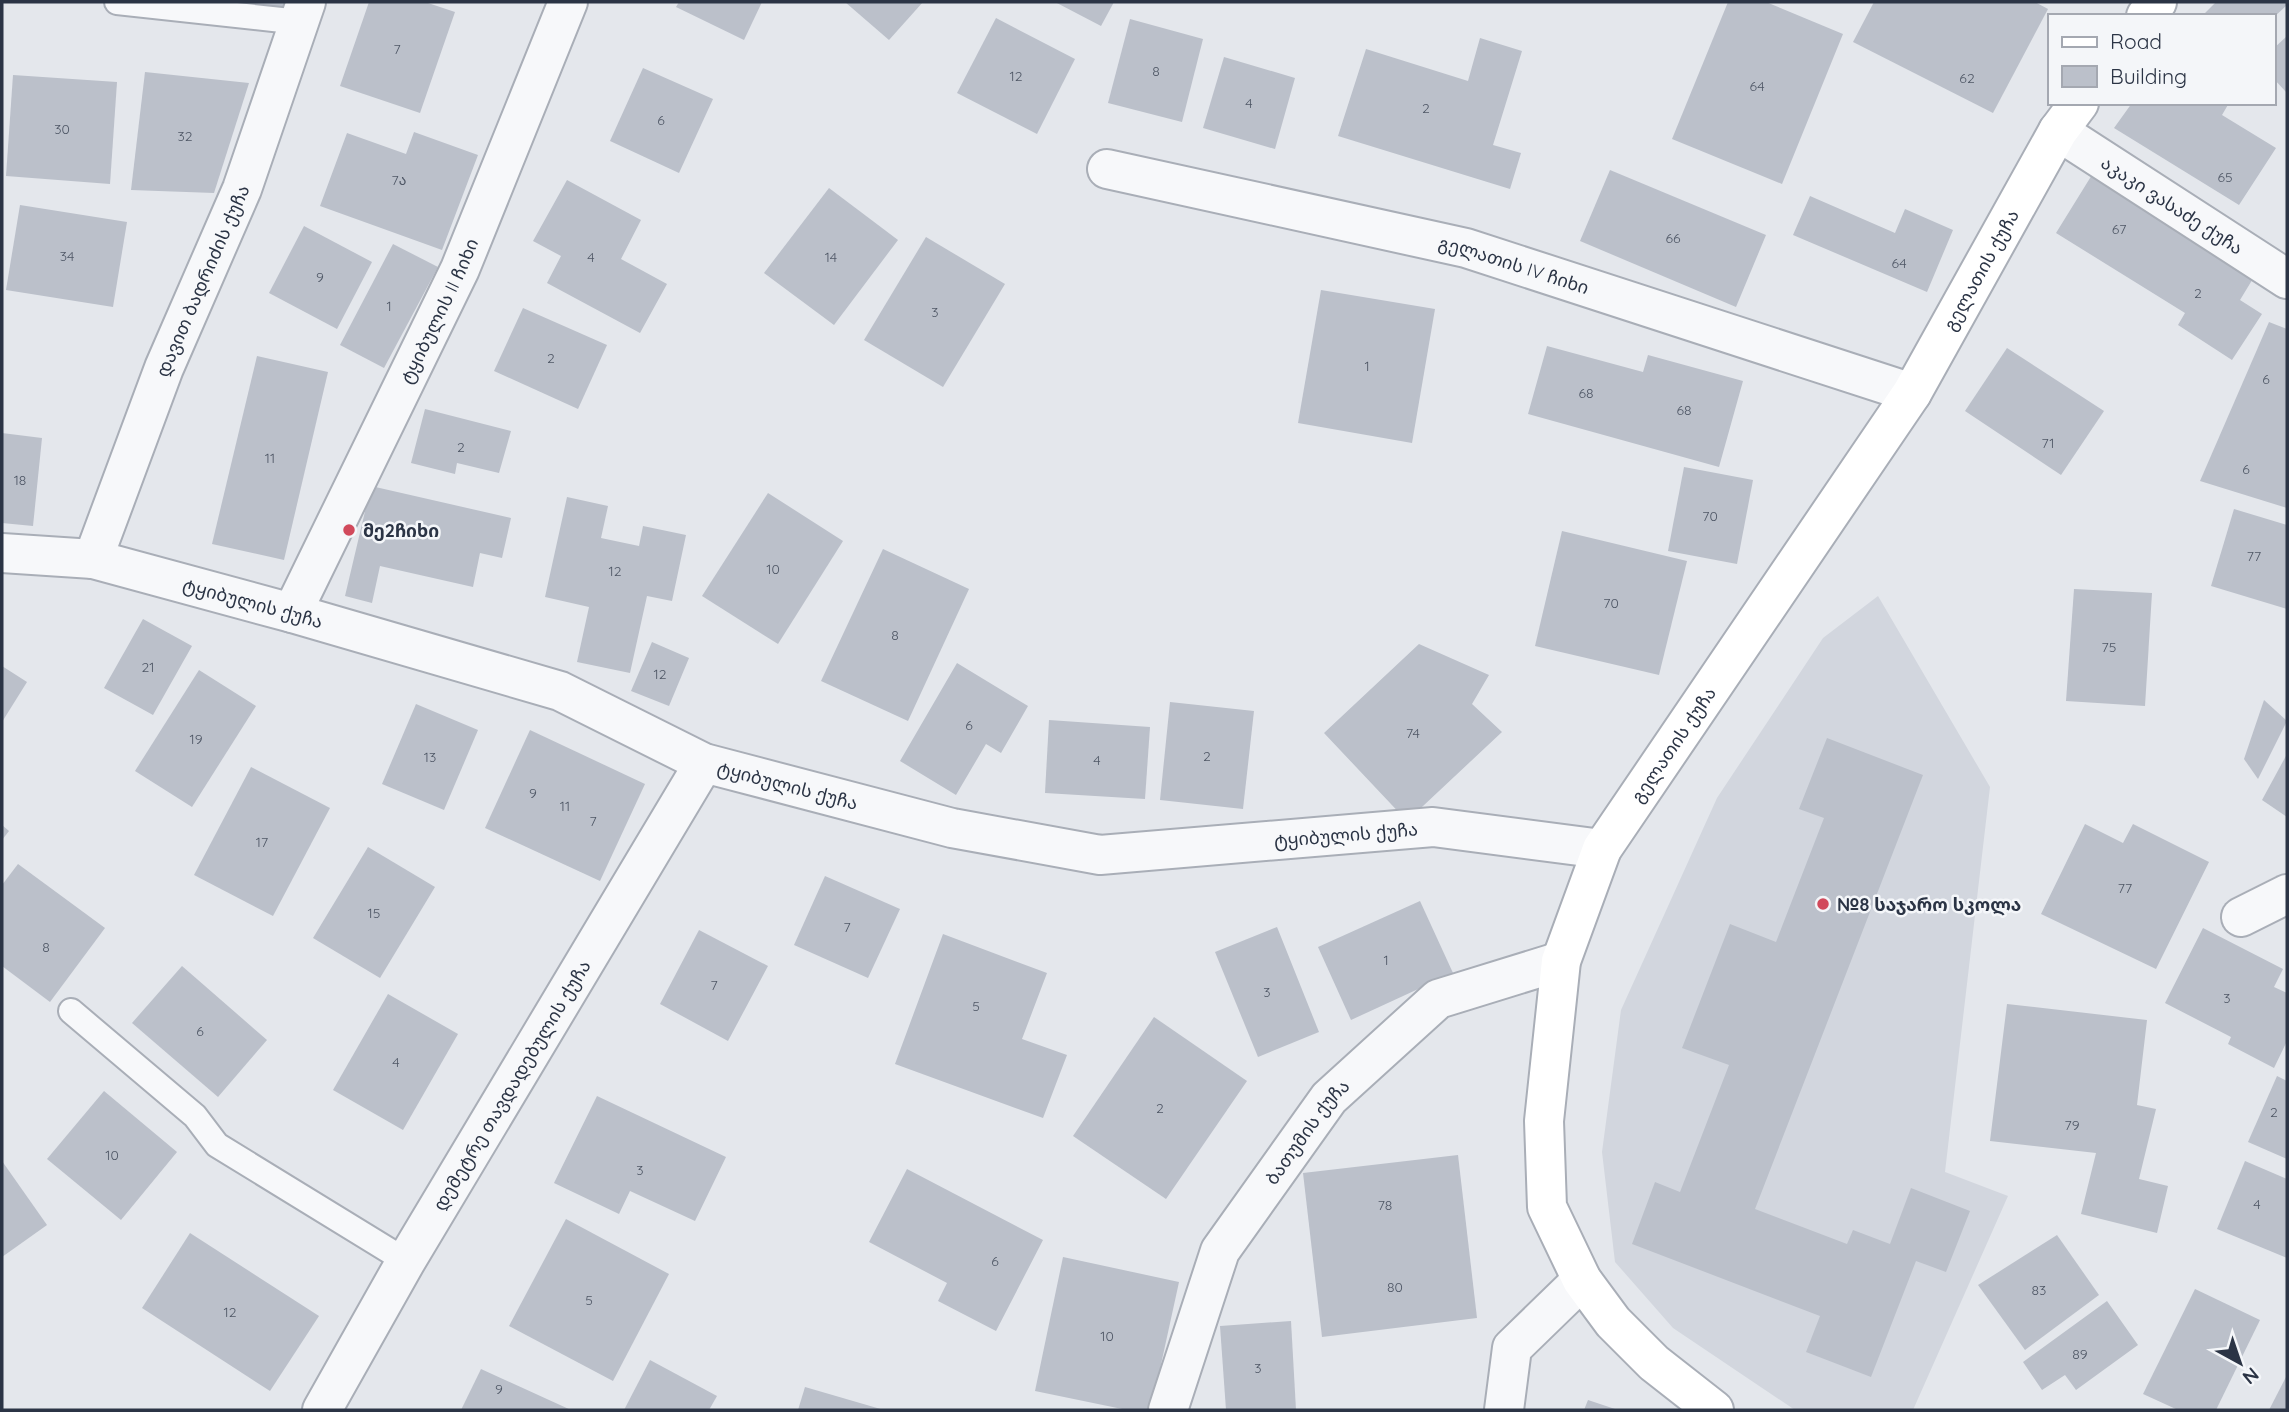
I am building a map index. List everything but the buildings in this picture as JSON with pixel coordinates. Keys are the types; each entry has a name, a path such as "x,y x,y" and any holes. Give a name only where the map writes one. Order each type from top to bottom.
{"main road":[{"name":"გელათის ქუჩა","path":"1714,1410 1646,1355 1613,1322 1582,1280 1547,1207 1544,1121 1560,961 1602,849 1912,393 2069,117"}],"street":[{"name":"ტყიბულის II ჩიხი","path":"292,613 460,269 568,2"},
{"name":"დავით ბადრიძის ქუჩა","path":"93,559 164,368 242,189 303,12"},
{"name":"აკაკი ვასაძე ქუჩა","path":"2069,117 2287,279"},
{"name":"გელათის IV ჩიხი","path":"1107,169 1466,248 1912,393"},
{"name":"ტყიბულის ქუჩა","path":"2,553 93,559 292,613 560,691 704,763 952,828 1100,855 1433,827 1602,849"},
{"name":"დემეტრე თავდადებულის ქუჩა","path":"322,1410 406,1261 704,763"},
{"path":"2241,917 2287,894"},
{"name":"ბათუმის ქუჩა","path":"1168,1410 1220,1251 1329,1098 1438,999 1560,961"},
{"path":"1504,1410 1512,1348 1582,1280"}],"lane":[{"path":"117,2 303,12"},
{"path":"71,1011 195,1115 217,1145 406,1261"}],"shaded area":[{"name":"№8 საჯარო სკოლა","path":"1878,596 1990,787 1945,1172 2008,1196 1913,1410 1795,1410 1673,1328 1615,1262 1602,1152 1621,1010 1717,798 1823,638"}],"place":[{"name":"მე2ჩიხი","path":"349,530"},
{"name":"№8 საჯარო სკოლა","path":"1823,904"}]}
